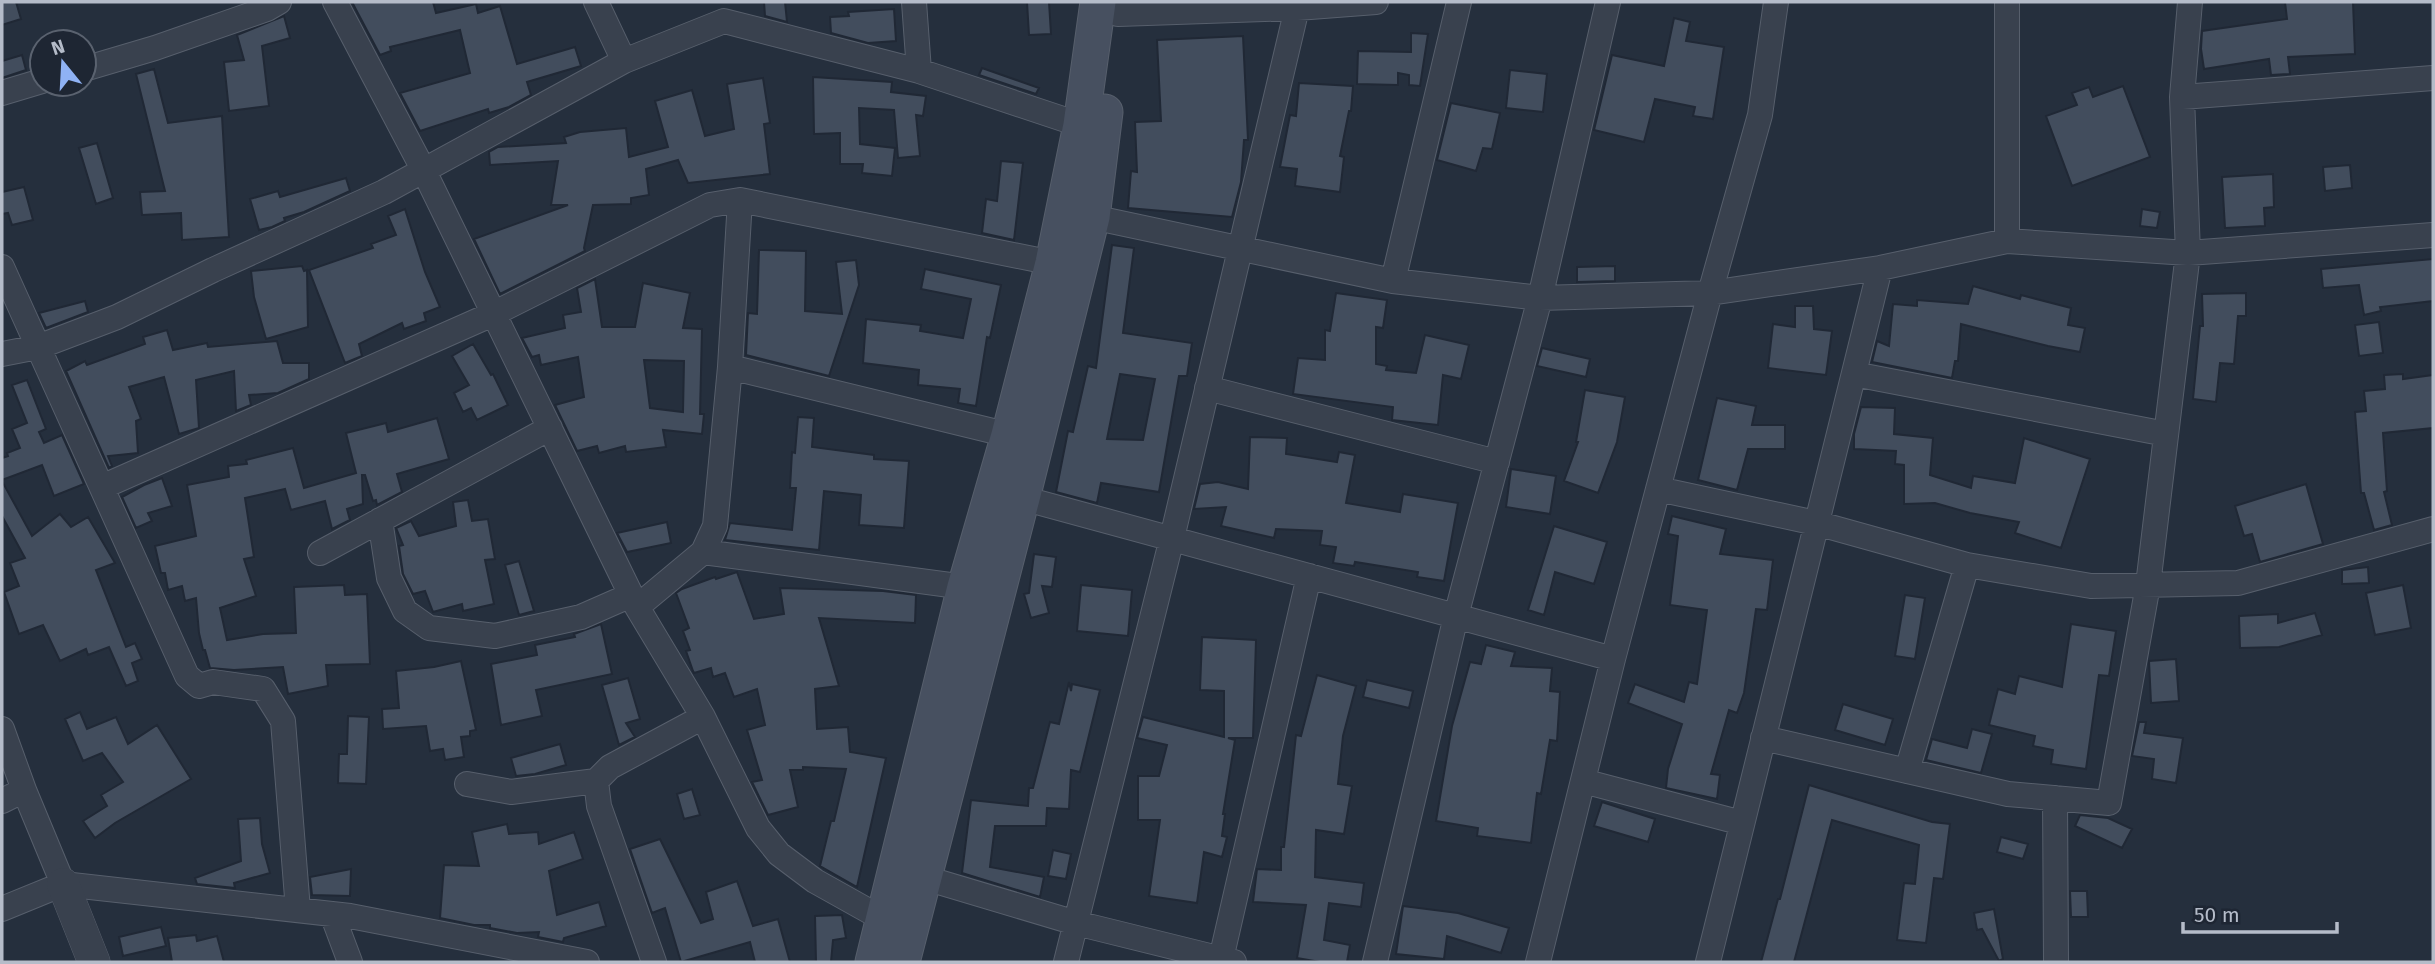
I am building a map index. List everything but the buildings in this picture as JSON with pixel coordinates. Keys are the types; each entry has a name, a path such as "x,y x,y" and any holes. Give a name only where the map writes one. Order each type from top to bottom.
{"main road":[{"path":"873,962 965,587 1009,435 1053,263 1081,125 1112,6"},
{"path":"902,962 1092,218 1112,6"}],"street":[{"path":"98,65 155,48 267,9 279,2"},
{"path":"335,2 495,313 634,601 703,717 758,828 779,854 815,881 883,919"},
{"path":"596,2 624,61"},
{"path":"914,2 919,71"},
{"path":"1112,6 1297,8 1376,2"},
{"path":"1393,281 1459,2"},
{"path":"1376,962 1456,616 1540,298 1608,2"},
{"path":"1538,962 1613,659 1760,115 1776,2"},
{"path":"2007,2 2007,241"},
{"path":"1763,738 2008,794 2109,803 2148,585 2189,253 2182,97 2190,2"},
{"path":"1066,962 1172,538 1297,8"},
{"path":"2,354 38,347 117,317 384,192 624,61 724,21 919,71 1081,125"},
{"path":"2182,97 2433,78"},
{"path":"2,93 28,85"},
{"path":"380,520 389,578 405,611 429,628 495,636 581,617 634,601 703,552 715,526 730,367 740,200"},
{"path":"102,487 495,313 710,205 740,200 1053,263"},
{"path":"1092,218 1393,281 1540,298 1710,293 1880,268 2007,241 2189,253 2433,234"},
{"path":"2,267 187,676 199,685 214,682 262,689 283,721 298,910"},
{"path":"1708,962 1880,268"},
{"path":"730,367 1009,435"},
{"path":"1854,374 2166,434"},
{"path":"1208,388 1497,462"},
{"path":"320,553 550,428"},
{"path":"1658,489 1816,523 1967,565 2091,586 2238,583 2433,529"},
{"path":"1022,498 1613,659"},
{"path":"703,552 965,587"},
{"path":"1907,771 1967,565"},
{"path":"922,877 1076,923 1228,961 1309,576"},
{"path":"467,784 511,792 596,781 610,767 703,717"},
{"path":"2,729 13,795 63,884 94,962"},
{"path":"596,781 599,807 654,962"},
{"path":"1583,781 1742,823"},
{"path":"2055,798 2056,962"},
{"path":"2,909 63,884 332,914 587,962"},
{"path":"332,914 350,962"}]}
